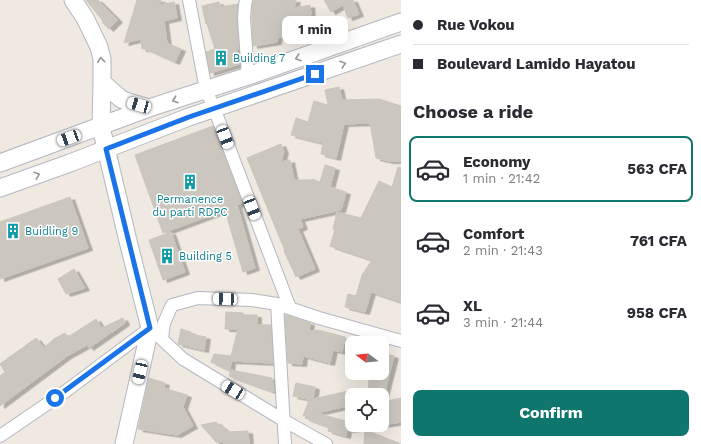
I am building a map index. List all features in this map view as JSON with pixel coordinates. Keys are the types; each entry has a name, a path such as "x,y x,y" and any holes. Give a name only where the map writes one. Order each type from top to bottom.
{"main road":[{"path":"73,0 85,18 99,48 102,59 101,127 156,334 124,444"},
{"path":"0,163 101,127 149,108 248,76 401,22"},
{"path":"0,188 214,108 401,44"},
{"path":"102,82 121,99 149,108"}],"street":[{"path":"189,0 206,90 290,308"},
{"path":"246,0 244,18 248,76"},
{"path":"0,436 66,391 156,334 164,323 172,305 198,298 252,300 277,304 318,318 401,341"},
{"path":"277,304 285,444"},
{"path":"156,334 183,359 283,420 326,444"}],"building":[{"path":"86,0 98,0 118,20 109,29"},
{"path":"137,0 161,0 160,5 174,2 177,18 164,21 167,43 181,49 175,62 146,49 142,49 141,39 124,43"},
{"path":"296,0 294,8 310,5 311,15 300,17 304,31 277,38 277,42 253,46 252,6 253,1"},
{"path":"324,0 353,0 359,14 348,18 343,5 331,12"},
{"path":"219,2 220,7 238,4 237,18 239,49 236,49 240,64 210,73 206,52 215,49 206,24 202,6"},
{"path":"339,87 342,100 379,99 401,106 401,161 389,161 376,158 370,123 344,124 336,158 321,154 323,143 291,135 296,118 308,122 314,101 328,105 325,90"},
{"name":"Permanence du parti RDPC","path":"213,126 242,203 237,205 255,268 243,272 225,210 163,233 135,155"},
{"path":"281,144 284,151 281,162 290,160 294,180 312,179 320,182 325,165 335,168 330,187 346,192 341,210 300,219 303,227 298,229 315,269 296,277 247,158"},
{"path":"398,167 401,168 401,302 371,292 365,312 345,307 348,294 356,296 362,275 372,260 330,246 335,230 333,229 337,212 361,218 379,181 392,187"},
{"name":"Buidling 9","path":"70,197 88,248 0,279 0,222"},
{"name":"Building 5","path":"171,232 185,272 163,280 149,240"},
{"path":"74,269 85,288 66,294 58,279"},
{"path":"226,312 243,313 243,315 257,315 257,325 271,325 273,363 231,361 230,371 211,362 214,354 231,356 238,329 225,329"},
{"path":"285,315 310,323 309,331 318,330 345,337 342,352 333,350 330,363 303,356 302,364 288,363"},
{"path":"123,318 125,323 89,348 87,345 67,356 0,406 0,376 5,372 0,364 36,338 44,348 54,339 65,333 68,337 96,319 102,328"},
{"path":"181,329 191,332 191,334 206,337 204,350 178,344"},
{"path":"389,355 394,356 389,376"},
{"path":"231,370 272,378 274,392 229,376"},
{"path":"149,378 165,383 164,388 187,395 183,407 193,426 177,435 138,429"},
{"path":"369,380 388,380 386,388 368,388"},
{"path":"296,383 315,387 313,399 345,392 345,406 317,413 345,421 346,436 328,431 329,427 305,418 306,415 303,416 309,400 312,400 293,396"},
{"path":"401,398 401,422 389,424 389,401"},
{"path":"216,422 228,432 248,431 249,444 226,444 219,441 217,443 201,425"},
{"path":"365,432 370,432 399,443 399,444 364,444"}],"place":[{"name":"Building 7","path":"221,58"},
{"name":"Permanence du parti RDPC","path":"190,182"},
{"name":"Buidling 9","path":"13,231"},
{"name":"Building 5","path":"167,256"}],"route":[{"path":"55,398 150,328 106,149 207,110 315,74"}]}
